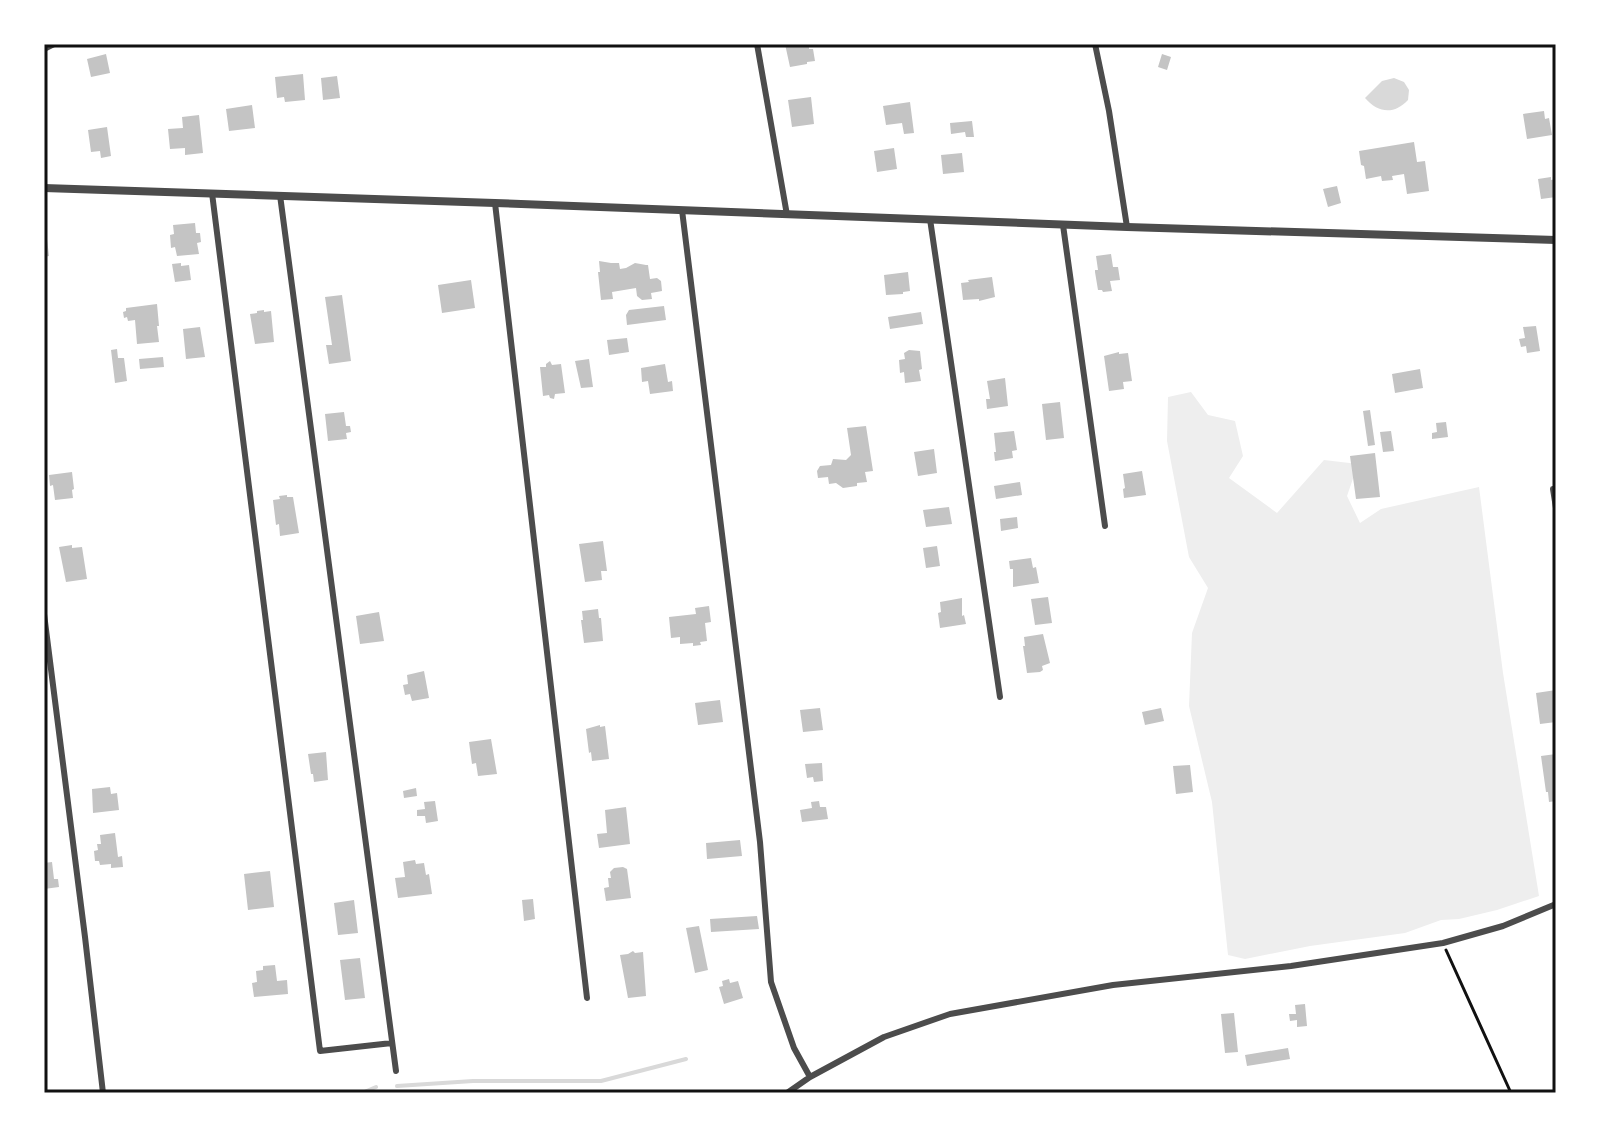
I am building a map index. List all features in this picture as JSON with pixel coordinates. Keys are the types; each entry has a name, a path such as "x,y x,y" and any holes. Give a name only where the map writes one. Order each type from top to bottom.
{"street":[{"path":"44,49 54,44"},
{"path":"757,44 787,215"},
{"path":"1095,44 1127,227"},
{"path":"44,188 1556,240"},
{"path":"212,193 320,1051 392,1043"},
{"path":"280,195 396,1071"},
{"path":"495,203 587,998"},
{"path":"682,210 760,842 771,982 794,1048 810,1077"},
{"path":"930,219 1000,697"},
{"path":"1063,225 1105,526"},
{"path":"1553,489 1556,508"},
{"path":"44,614 103,1093"},
{"path":"787,1093 884,1037 950,1014 1113,985 1291,966 1443,943 1503,926 1556,904"}],"path":[{"path":"1443,943 1511,1093"}],"shaded area":[{"path":"1394,78 1404,82 1409,90 1408,100 1403,105 1386,110 1375,107 1365,98 1382,81"},
{"path":"1191,392 1208,415 1235,421 1243,456 1229,478 1277,513 1324,460 1358,464 1347,496 1360,523 1381,509 1479,487 1503,673 1539,896 1497,910 1441,920 1405,933 1310,946 1245,959 1228,955 1212,802 1189,706 1192,633 1208,588 1189,557 1167,441 1168,397"}],"building":[{"path":"785,44 809,44 815,61 790,67"},
{"path":"106,54 110,73 91,77 87,59"},
{"path":"1162,54 1171,57 1167,70 1158,67"},
{"path":"303,74 305,100 285,102 284,97 277,98 275,77"},
{"path":"337,76 340,98 323,100 321,78"},
{"path":"811,97 814,124 792,127 788,100"},
{"path":"910,102 914,133 904,134 902,123 886,125 883,106"},
{"path":"252,105 255,128 229,131 226,109"},
{"path":"1544,111 1545,119 1549,118 1552,135 1527,139 1523,114"},
{"path":"199,115 203,153 185,155 185,148 170,149 168,129 183,128 182,117"},
{"path":"972,121 974,137 966,137 965,132 951,134 950,123"},
{"path":"107,127 111,156 101,158 100,151 91,152 88,130"},
{"path":"1414,142 1417,162 1425,161 1429,191 1407,194 1404,174 1392,176 1393,180 1382,181 1381,176 1366,179 1359,151"},
{"path":"894,148 897,169 877,172 874,151"},
{"path":"962,153 964,172 943,174 941,155"},
{"path":"1551,177 1551,180 1556,179 1556,197 1541,199 1538,179"},
{"path":"1337,186 1341,203 1328,207 1323,189"},
{"path":"195,223 196,233 200,233 201,242 197,243 199,254 177,256 175,247 171,248 173,225"},
{"path":"47,239 49,256 44,257 44,240"},
{"path":"1111,254 1120,280 1110,281 1112,291 1103,292 1098,290 1096,256"},
{"path":"599,261 619,263 620,269 635,263 648,265 650,279 661,281 662,291 651,293 652,299 642,300 637,296 636,288 612,292 613,299 601,300"},
{"path":"181,263 181,266 189,265 191,280 175,282 172,264"},
{"path":"908,272 910,291 886,295 884,275"},
{"path":"992,277 995,297 979,301 963,300 961,283"},
{"path":"471,280 475,308 442,313 438,285"},
{"path":"342,295 351,361 329,364 326,345 332,345 325,297"},
{"path":"157,304 159,342 137,344 135,320 128,321 123,312 126,308"},
{"path":"664,306 666,320 627,325 629,310"},
{"path":"271,311 274,342 255,344 250,314"},
{"path":"921,312 923,324 890,329 888,317"},
{"path":"1536,326 1540,351 1527,353 1526,346 1521,347 1519,339 1525,338 1523,327"},
{"path":"200,327 205,357 186,359 183,329"},
{"path":"627,338 629,352 609,355 607,340"},
{"path":"117,349 118,358 124,358 127,381 115,383 111,350"},
{"path":"920,351 921,381 905,383 899,360 905,359 904,353"},
{"path":"1128,353 1132,381 1123,382 1124,389 1109,391 1104,356"},
{"path":"163,357 164,367 140,369 139,359"},
{"path":"589,359 593,387 581,388 575,361"},
{"path":"550,361 552,365 561,364 565,393 555,394 554,399 549,395 543,396 540,367 546,367"},
{"path":"665,364 673,391 650,394 648,381 642,382 641,368"},
{"path":"1420,369 1423,388 1395,393 1392,374"},
{"path":"1005,378 1008,406 987,409 986,399 990,399 987,381"},
{"path":"1060,402 1064,438 1046,440 1042,404"},
{"path":"1370,410 1375,445 1368,446 1363,411"},
{"path":"344,412 346,426 350,426 351,432 346,433 347,439 328,441 325,414"},
{"path":"1446,422 1448,437 1432,439 1432,433 1437,432 1436,423"},
{"path":"866,426 873,471 865,472 867,482 843,488 836,483 829,484 828,477 818,478 820,466 831,465 833,459 846,460 851,455 847,428"},
{"path":"1014,431 1017,450 1012,451 1013,458 995,461 994,433"},
{"path":"1391,431 1394,451 1383,452 1380,432"},
{"path":"934,449 937,473 918,476 914,452"},
{"path":"1375,453 1380,497 1356,499 1350,456"},
{"path":"1142,471 1146,495 1124,498 1123,474"},
{"path":"72,472 73,498 55,500 49,475"},
{"path":"1020,482 1022,495 996,499 994,486"},
{"path":"287,495 293,497 299,533 280,536 273,500"},
{"path":"949,507 952,524 926,527 923,510"},
{"path":"1017,517 1018,528 1001,531 1000,519"},
{"path":"603,541 607,571 601,571 602,580 585,582 579,544"},
{"path":"72,545 72,548 82,547 87,579 66,582 59,547"},
{"path":"937,546 940,566 926,568 923,548"},
{"path":"1031,558 1039,583 1013,587 1013,569 1010,569 1009,561"},
{"path":"1048,597 1052,623 1035,625 1031,599"},
{"path":"962,598 962,616 966,624 940,628 940,602"},
{"path":"709,606 711,622 705,623 707,641 693,646 693,643 680,644 680,637 671,638 669,617 696,614 695,608"},
{"path":"598,609 603,641 584,643 582,611"},
{"path":"379,612 384,641 360,644 356,616"},
{"path":"1043,634 1050,663 1042,666 1040,672 1027,673 1024,637"},
{"path":"424,671 429,698 412,701 410,694 405,695 403,685 408,684 407,675"},
{"path":"1556,690 1556,722 1540,724 1536,693"},
{"path":"720,700 723,722 698,725 695,703"},
{"path":"820,708 823,730 803,732 800,710"},
{"path":"1161,708 1164,721 1145,725 1142,712"},
{"path":"605,726 609,759 592,761 586,729"},
{"path":"491,739 497,774 478,776 476,763 472,764 469,742"},
{"path":"326,752 328,780 314,782 308,754"},
{"path":"1556,754 1556,801 1549,802 1541,756"},
{"path":"822,763 823,781 814,782 813,777 807,778 805,764"},
{"path":"1190,765 1193,792 1176,794 1173,766"},
{"path":"110,787 111,794 117,793 119,810 93,813 92,789"},
{"path":"416,788 417,796 404,798 403,791"},
{"path":"435,801 438,821 426,823 425,816 417,816 417,810 425,809 424,802"},
{"path":"819,801 820,807 826,807 828,819 802,822 800,810 812,808 811,802"},
{"path":"626,807 630,844 599,848 597,834 607,833 605,810"},
{"path":"115,833 118,857 122,856 123,867 100,865 99,861 95,861 94,851 98,850 97,844 101,844 100,835"},
{"path":"740,840 742,856 707,859 706,843"},
{"path":"415,860 416,864 424,863 432,894 398,898 395,878 405,877 403,862"},
{"path":"52,862 54,879 58,879 59,887 44,889 44,863"},
{"path":"623,867 627,869 631,898 606,901 604,888 609,887 610,872"},
{"path":"270,871 274,907 248,910 244,874"},
{"path":"533,899 535,919 524,921 522,900"},
{"path":"354,900 358,933 338,935 334,903"},
{"path":"757,916 759,929 711,932 710,919"},
{"path":"699,926 708,970 695,973 686,928"},
{"path":"643,952 646,996 628,998 620,955"},
{"path":"360,958 365,998 345,1000 340,960"},
{"path":"275,965 277,981 287,980 288,994 254,997 252,983 257,982 256,971 263,970 263,966"},
{"path":"729,979 730,983 738,981 743,998 724,1004 719,987 723,986 722,981"},
{"path":"1305,1004 1307,1026 1297,1027 1297,1020 1290,1021 1289,1014 1296,1014 1295,1005"},
{"path":"1234,1013 1238,1052 1225,1053 1221,1014"},
{"path":"1288,1048 1290,1059 1247,1066 1245,1055"}],"waterway":[{"path":"397,1086 473,1081 601,1081 686,1059"},
{"path":"362,1093 376,1087"}]}
